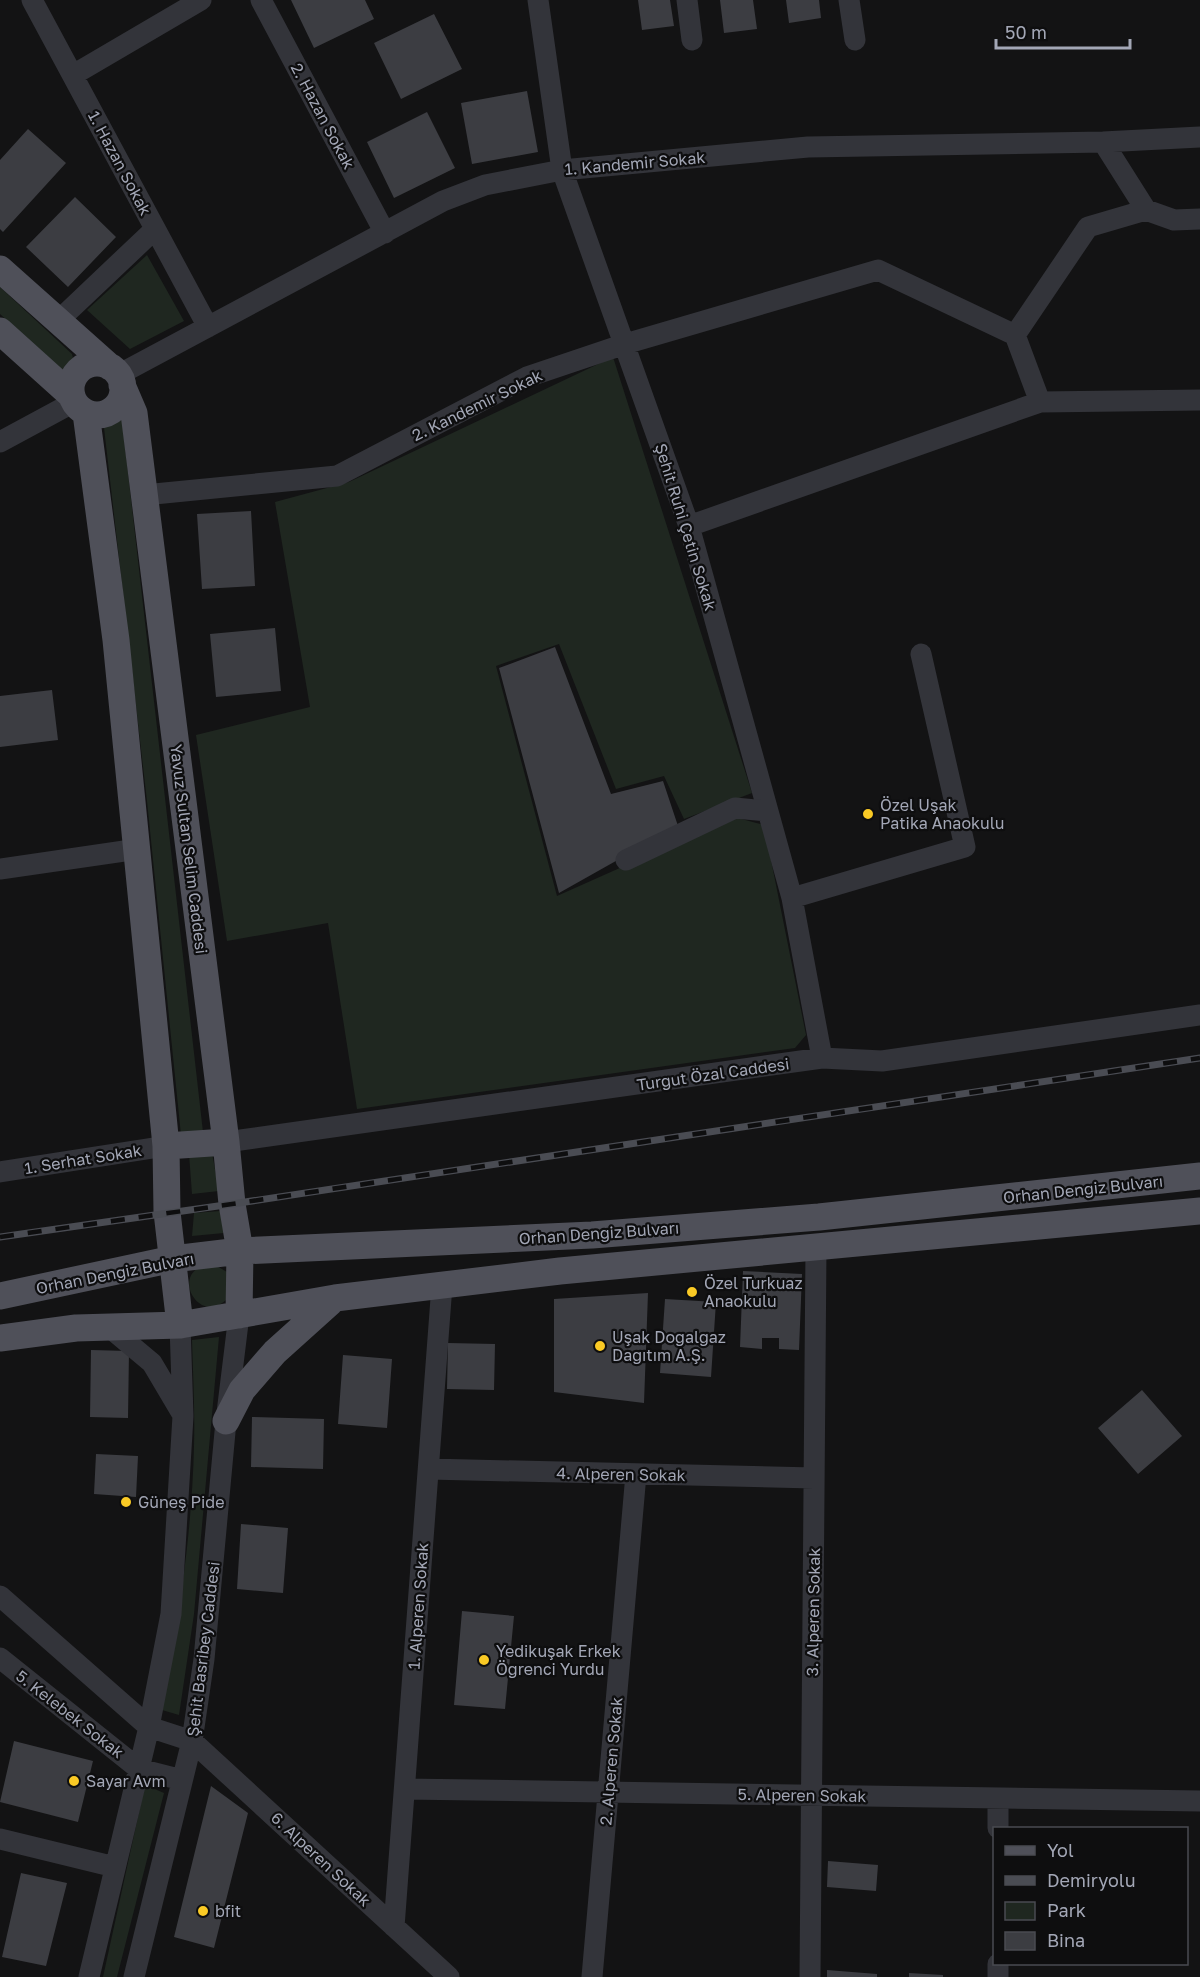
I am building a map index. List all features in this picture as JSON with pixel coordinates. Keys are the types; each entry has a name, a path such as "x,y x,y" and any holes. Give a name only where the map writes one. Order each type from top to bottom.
{"main road":[{"name":"Yavuz Sultan Selim Caddesi","path":"0,269 117,376 134,412 232,1204 240,1251 239,1315"},
{"path":"0,331 77,404 94,415 110,412 120,401 117,376 94,364 78,371 71,386 77,404 116,639 166,1146 167,1212 180,1325"},
{"path":"166,1146 226,1142"},
{"name":"Orhan Dengiz Bulvarı","path":"0,1296 173,1259 240,1251 616,1233 819,1216 1200,1176"},
{"name":"Orhan Dengiz Bulvarı","path":"0,1338 76,1328 180,1325 335,1298 572,1270 1200,1211"},
{"path":"226,1421 242,1390 275,1352 335,1298"}],"street":[{"name":"1. Hazan Sokak","path":"32,0 208,327"},
{"name":"2. Hazan Sokak","path":"261,0 385,233"},
{"name":"Şehit Ruhi Çetin Sokak","path":"538,0 562,170 689,526 766,811 792,898 822,1058"},
{"path":"687,0 692,40"},
{"path":"849,0 855,40"},
{"path":"73,75 198,1"},
{"name":"1. Kandemir Sokak","path":"117,376 443,201 485,185 562,170 808,147 1103,142 1200,136"},
{"path":"1103,142 1146,210"},
{"path":"1040,402 1016,335 1088,227 1146,210 1174,220 1200,219"},
{"path":"58,321 155,229"},
{"name":"2. Kandemir Sokak","path":"144,495 337,476 527,377 625,344 878,270 1016,335"},
{"path":"689,526 1040,402 1200,400"},
{"path":"0,442 77,404"},
{"path":"792,898 965,847 921,654"},
{"path":"626,860 735,808 766,811"},
{"path":"0,869 138,849"},
{"name":"Turgut Özal Caddesi","path":"226,1142 822,1058 882,1061 1200,1015"},
{"name":"1. Serhat Sokak","path":"0,1172 166,1146"},
{"name":"3. Alperen Sokak","path":"810,1977 816,1248"},
{"name":"1. Alperen Sokak","path":"394,1927 442,1285"},
{"name":"Şehit Basribey Caddesi","path":"134,1977 192,1741 204,1659 226,1421 239,1315"},
{"path":"89,1977 149,1727 171,1614 183,1416 180,1325"},
{"path":"109,1327 152,1363 183,1416"},
{"path":"0,1338 0,1345"},
{"name":"4. Alperen Sokak","path":"429,1469 814,1478"},
{"name":"2. Alperen Sokak","path":"592,1977 636,1474"},
{"path":"0,1596 149,1727 192,1741"},
{"name":"5. Kelebek Sokak","path":"0,1658 139,1769"},
{"name":"6. Alperen Sokak","path":"192,1741 449,1977"},
{"path":"139,1769 182,1780"},
{"name":"5. Alperen Sokak","path":"405,1789 1200,1801"},
{"path":"998,1798 998,1827"},
{"path":"0,1839 115,1867"}],"green space":[{"path":"147,255 184,321 130,349 87,310"},
{"path":"0,287 72,354 74,362 63,370 58,368 0,314"},
{"path":"613,357 752,793 684,819 664,776 616,789 559,644 496,666 557,896 734,817 764,825 806,1035 795,1048 357,1109 328,923 227,941 196,735 310,707 275,502 349,482"},
{"path":"109,413 115,413 122,420 203,1132 181,1135 147,801 103,419"},
{"path":"212,1153 219,1191 192,1194 189,1154"},
{"path":"220,1211 224,1233 192,1236 194,1213"},
{"path":"215,1265 227,1272 229,1297 219,1305 209,1307 194,1298 189,1281 192,1273 200,1267"},
{"path":"219,1337 194,1614 179,1715 162,1710 179,1612 193,1479 192,1340"},
{"path":"145,1785 164,1793 117,1977 103,1977"}],"building":[{"path":"291,0 365,0 374,19 314,48"},
{"path":"638,0 670,0 674,26 642,30"},
{"path":"720,0 753,0 757,29 724,33"},
{"path":"786,0 819,0 821,18 789,23"},
{"path":"434,14 462,69 401,99 374,43"},
{"path":"527,91 538,152 472,164 461,103"},
{"path":"427,112 455,168 394,198 367,142"},
{"path":"28,129 66,163 3,232 0,229 0,160"},
{"path":"75,197 116,237 68,287 26,247"},
{"path":"251,511 255,586 202,589 197,514"},
{"path":"275,628 281,691 216,697 210,634"},
{"path":"555,647 611,794 663,781 678,826 559,893 499,668"},
{"path":"52,690 58,740 0,747 0,696"},
{"path":"743,1271 802,1274 799,1350 779,1349 779,1338 762,1338 762,1349 740,1347"},
{"name":"Uşak Doğalgaz Dağıtım A.Ş.","path":"648,1293 644,1403 554,1392 554,1299"},
{"path":"665,1299 716,1302 711,1377 660,1373"},
{"path":"448,1343 495,1344 494,1390 447,1389"},
{"path":"91,1350 129,1351 128,1418 90,1417"},
{"path":"343,1355 392,1359 387,1428 338,1424"},
{"path":"1142,1390 1182,1436 1138,1474 1098,1428"},
{"path":"252,1417 324,1419 323,1469 251,1467"},
{"path":"96,1454 138,1456 136,1497 94,1494"},
{"path":"241,1524 288,1528 283,1593 237,1589"},
{"name":"Yedikuşak Erkek Öğrenci Yurdu","path":"462,1611 514,1616 505,1709 454,1705"},
{"path":"14,1741 93,1761 78,1822 0,1802"},
{"path":"211,1786 248,1813 214,1948 174,1937"},
{"path":"828,1861 878,1865 876,1891 827,1887"},
{"path":"21,1873 67,1883 46,1966 2,1957"},
{"path":"827,1970 877,1974 877,1977 827,1977"},
{"path":"909,1973 943,1975 943,1977 909,1977"}],"railway":[{"path":"0,1237 1200,1058"}],"place":[{"name":"Özel Uşak Patika Anaokulu","path":"868,814"},
{"name":"Özel Turkuaz Anaokulu","path":"692,1292"},
{"name":"Uşak Doğalgaz Dağıtım A.Ş.","path":"600,1346"},
{"name":"Güneş Pide","path":"126,1502"},
{"name":"Yedikuşak Erkek Öğrenci Yurdu","path":"484,1660"},
{"name":"Sayar Avm","path":"74,1781"},
{"name":"bfit","path":"203,1911"}]}
